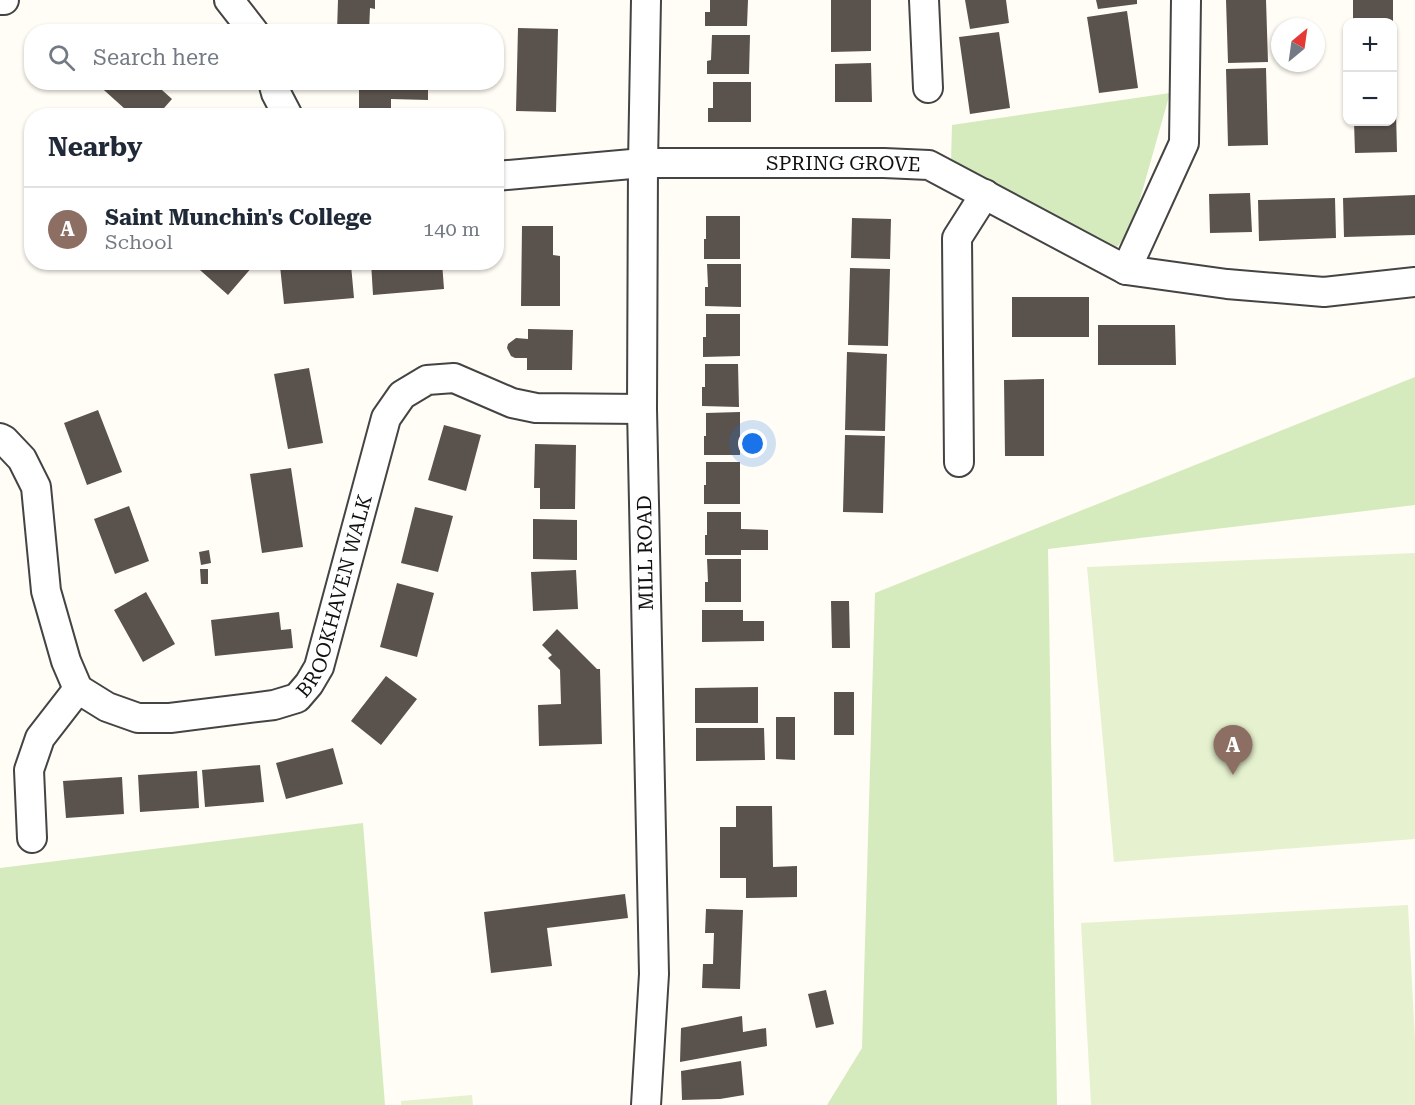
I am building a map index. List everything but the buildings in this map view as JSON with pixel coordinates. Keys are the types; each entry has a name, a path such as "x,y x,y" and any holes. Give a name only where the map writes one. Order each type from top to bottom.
{"street":[{"path":"230,0 248,24"},
{"name":"MILL ROAD","path":"646,0 642,409 654,974 646,1105"},
{"path":"924,0 928,88"},
{"path":"1126,270 1184,143 1186,0"},
{"path":"275,90 284,108"},
{"name":"SPRING GROVE","path":"504,175 643,163 929,165 1126,270 1227,284 1324,292 1415,282"},
{"path":"959,462 957,238 985,194"},
{"name":"BROOKHAVEN WALK","path":"78,689 107,707 138,718 170,718 274,705 297,698 319,667 386,418 402,395 427,380 454,378 512,403 536,408 642,409"},
{"path":"0,438 22,459 36,487 46,591 66,661 78,689 40,738 29,770 32,838"}],"green space":[{"path":"1170,93 1131,231 1116,248 1086,238 951,162 952,125"},
{"path":"1415,377 1415,505 1048,549 1057,1105 827,1105 862,1048 875,593"},
{"path":"1415,553 1415,839 1114,862 1087,567"},
{"path":"363,823 385,1105 0,1105 0,868"},
{"path":"1408,905 1415,1039 1415,1105 1091,1105 1081,923"},
{"path":"472,1095 473,1105 401,1105 401,1101"}],"place":[{"name":"Saint Munchin's College","path":"1233,775"}]}
